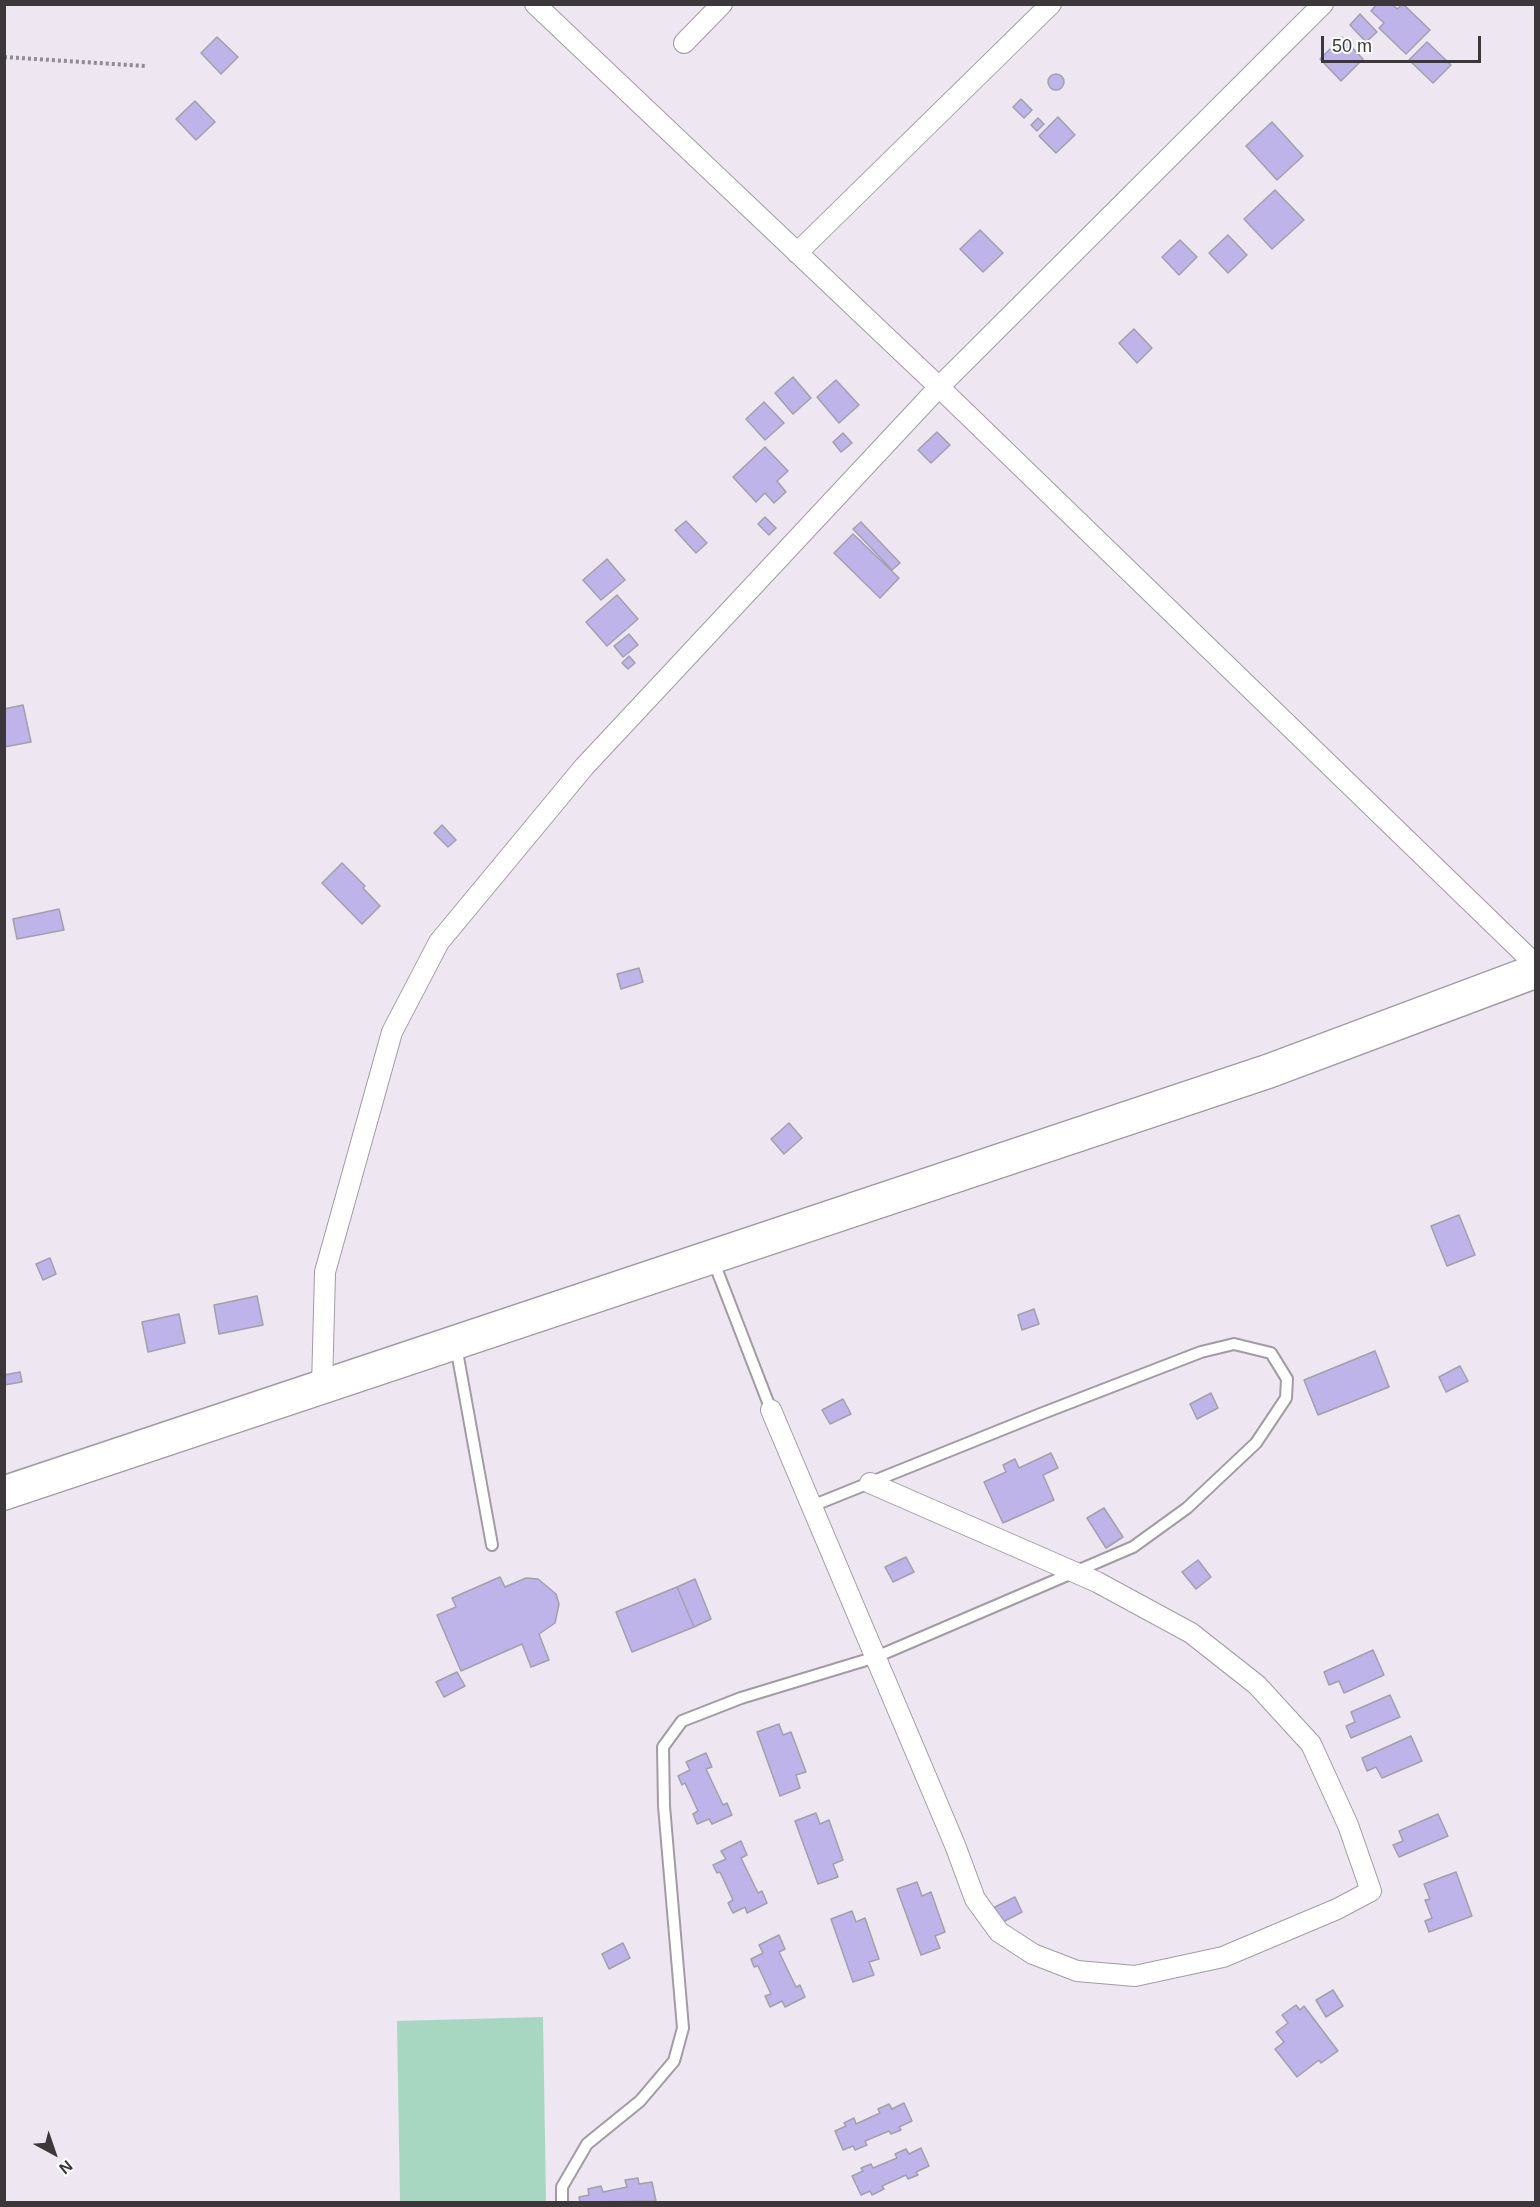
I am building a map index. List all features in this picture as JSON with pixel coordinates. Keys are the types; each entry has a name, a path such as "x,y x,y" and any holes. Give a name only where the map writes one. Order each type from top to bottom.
{"highway":[{"path":"4,1493 1269,1071 1536,971"}],"street":[{"path":"535,4 939,387 1536,965"},
{"path":"684,42 722,4"},
{"path":"797,253 1051,4"},
{"path":"322,1387 325,1272 392,1032 439,942 584,767 939,387 1323,4"},
{"path":"771,1410 955,1845 975,1899 999,1932 1033,1954 1077,1971 1134,1976 1223,1957 1336,1909 1371,1891 1348,1825 1311,1744 1257,1685 1191,1634 1096,1582 870,1483"}],"lane":[{"path":"711,1257 771,1410"},
{"path":"456,1343 492,1545"},
{"path":"562,2202 562,2187 587,2144 640,2101 674,2061 684,2028 664,1806 663,1747 682,1721 741,1698 876,1657 1134,1547 1187,1508 1256,1443 1286,1398 1287,1379 1270,1353 1234,1344 1201,1352 812,1506"}],"path":[{"path":"4,57 146,66"}],"green space":[{"path":"543,2017 546,2202 400,2202 397,2021"}],"building":[{"path":"1377,4 1392,4 1397,9 1403,4 1430,30 1406,54 1379,28 1384,23 1371,11"},
{"path":"1360,14 1377,32 1366,42 1350,25"},
{"path":"217,37 238,57 221,74 201,53"},
{"path":"1342,37 1363,59 1341,81 1320,59"},
{"path":"1427,42 1451,65 1433,83 1409,60"},
{"path":"1056,74 1064,82 1056,90 1048,82"},
{"path":"1021,99 1032,110 1024,118 1013,107"},
{"path":"195,101 215,122 196,140 176,119"},
{"path":"1058,117 1075,135 1056,153 1039,136"},
{"path":"1038,118 1044,124 1037,131 1031,125"},
{"path":"1272,122 1303,156 1277,180 1246,146"},
{"path":"1275,190 1304,220 1272,249 1244,219"},
{"path":"980,230 1003,253 983,272 960,249"},
{"path":"1228,235 1247,255 1228,273 1209,253"},
{"path":"1180,240 1197,257 1179,275 1162,257"},
{"path":"1134,329 1152,348 1137,363 1119,343"},
{"path":"793,377 811,398 793,414 775,393"},
{"path":"836,380 859,405 839,423 817,397"},
{"path":"764,402 784,423 765,440 746,419"},
{"path":"937,432 950,445 931,463 918,450"},
{"path":"843,433 852,443 841,452 833,442"},
{"path":"765,447 788,471 777,481 786,492 774,503 765,493 756,502 733,477"},
{"path":"765,517 776,528 769,535 758,524"},
{"path":"686,521 707,543 696,553 675,530"},
{"path":"861,522 900,563 892,570 853,529"},
{"path":"853,534 899,578 880,598 834,553"},
{"path":"607,559 625,580 601,600 583,580"},
{"path":"617,595 638,619 607,646 586,622"},
{"path":"629,634 638,645 623,657 614,646"},
{"path":"629,656 635,663 628,669 622,663"},
{"path":"23,705 31,742 4,747 4,709"},
{"path":"442,825 456,840 448,847 434,833"},
{"path":"342,863 365,886 363,888 380,906 362,924 322,883"},
{"path":"59,909 64,930 17,939 13,919"},
{"path":"639,968 643,982 621,989 617,974"},
{"path":"789,1123 802,1138 784,1154 771,1139"},
{"path":"1459,1215 1475,1255 1447,1266 1431,1226"},
{"path":"50,1258 56,1274 43,1280 36,1264"},
{"path":"257,1296 263,1325 219,1334 214,1305"},
{"path":"1034,1309 1039,1324 1022,1330 1018,1315"},
{"path":"179,1314 185,1343 148,1352 142,1322"},
{"path":"1375,1351 1389,1387 1318,1415 1304,1380"},
{"path":"1460,1366 1468,1381 1446,1392 1439,1377"},
{"path":"20,1372 22,1382 4,1385 4,1375"},
{"path":"1211,1393 1218,1408 1197,1419 1190,1404"},
{"path":"843,1399 851,1414 830,1424 822,1410"},
{"path":"1051,1453 1058,1468 1043,1475 1054,1500 1003,1523 984,1482 1006,1472 1003,1465 1015,1459 1019,1468"},
{"path":"1104,1508 1123,1537 1106,1548 1087,1518"},
{"path":"906,1557 914,1572 893,1582 885,1567"},
{"path":"1198,1560 1211,1577 1196,1589 1182,1572"},
{"path":"500,1577 505,1587 526,1578 538,1579 556,1594 559,1604 555,1623 539,1634 549,1660 531,1667 522,1644 461,1671 437,1615 456,1607 452,1598"},
{"path":"695,1579 711,1619 694,1627 677,1587"},
{"path":"677,1587 694,1627 632,1652 616,1612"},
{"path":"1373,1650 1384,1675 1344,1693 1339,1681 1329,1685 1324,1672"},
{"path":"457,1672 465,1686 444,1697 436,1682"},
{"path":"1390,1695 1400,1717 1351,1738 1346,1726 1355,1722 1351,1712"},
{"path":"779,1724 783,1735 791,1732 806,1772 796,1775 800,1788 780,1796 757,1732"},
{"path":"1411,1736 1422,1761 1382,1778 1376,1767 1367,1771 1362,1758"},
{"path":"706,1753 712,1767 706,1769 723,1805 727,1803 732,1815 712,1824 709,1819 697,1824 693,1814 698,1811 685,1783 682,1785 678,1776 690,1770 686,1762"},
{"path":"816,1813 820,1824 829,1820 843,1860 833,1864 838,1877 818,1884 795,1821"},
{"path":"1438,1814 1448,1836 1399,1857 1393,1845 1403,1841 1399,1831"},
{"path":"741,1841 747,1855 741,1858 758,1893 762,1891 767,1903 747,1913 745,1907 733,1913 728,1903 733,1900 720,1872 717,1873 713,1865 726,1859 721,1851"},
{"path":"1456,1872 1472,1916 1429,1932 1425,1921 1432,1918 1425,1900 1430,1899 1424,1884"},
{"path":"917,1882 922,1896 931,1892 945,1932 935,1936 940,1948 921,1955 897,1889"},
{"path":"1015,1897 1022,1912 1001,1923 993,1908"},
{"path":"852,1911 856,1922 865,1918 879,1959 869,1962 874,1975 853,1982 831,1919"},
{"path":"779,1935 785,1949 779,1952 796,1987 800,1985 805,1997 785,2007 782,2001 770,2007 765,1996 771,1994 758,1966 754,1967 751,1959 763,1953 759,1945"},
{"path":"623,1943 630,1958 609,1969 602,1954"},
{"path":"1333,1990 1343,2006 1326,2017 1316,2000"},
{"path":"1296,2005 1300,2010 1304,2006 1338,2051 1321,2063 1319,2060 1297,2077 1275,2049 1284,2042 1276,2032 1288,2023 1282,2015"},
{"path":"904,2103 912,2121 899,2127 901,2130 891,2134 889,2131 865,2141 867,2145 855,2150 853,2146 843,2150 835,2131 846,2126 844,2123 854,2118 856,2124 880,2113 878,2109 889,2104 892,2109"},
{"path":"921,2148 929,2166 916,2172 918,2175 908,2179 906,2175 882,2186 884,2189 872,2195 870,2191 861,2195 852,2176 863,2171 861,2168 871,2164 873,2168 897,2158 895,2154 906,2149 909,2154"},
{"path":"638,2178 639,2184 652,2182 656,2201 580,2202 579,2197 589,2195 588,2189 601,2186 603,2192 627,2187 625,2180"}]}
